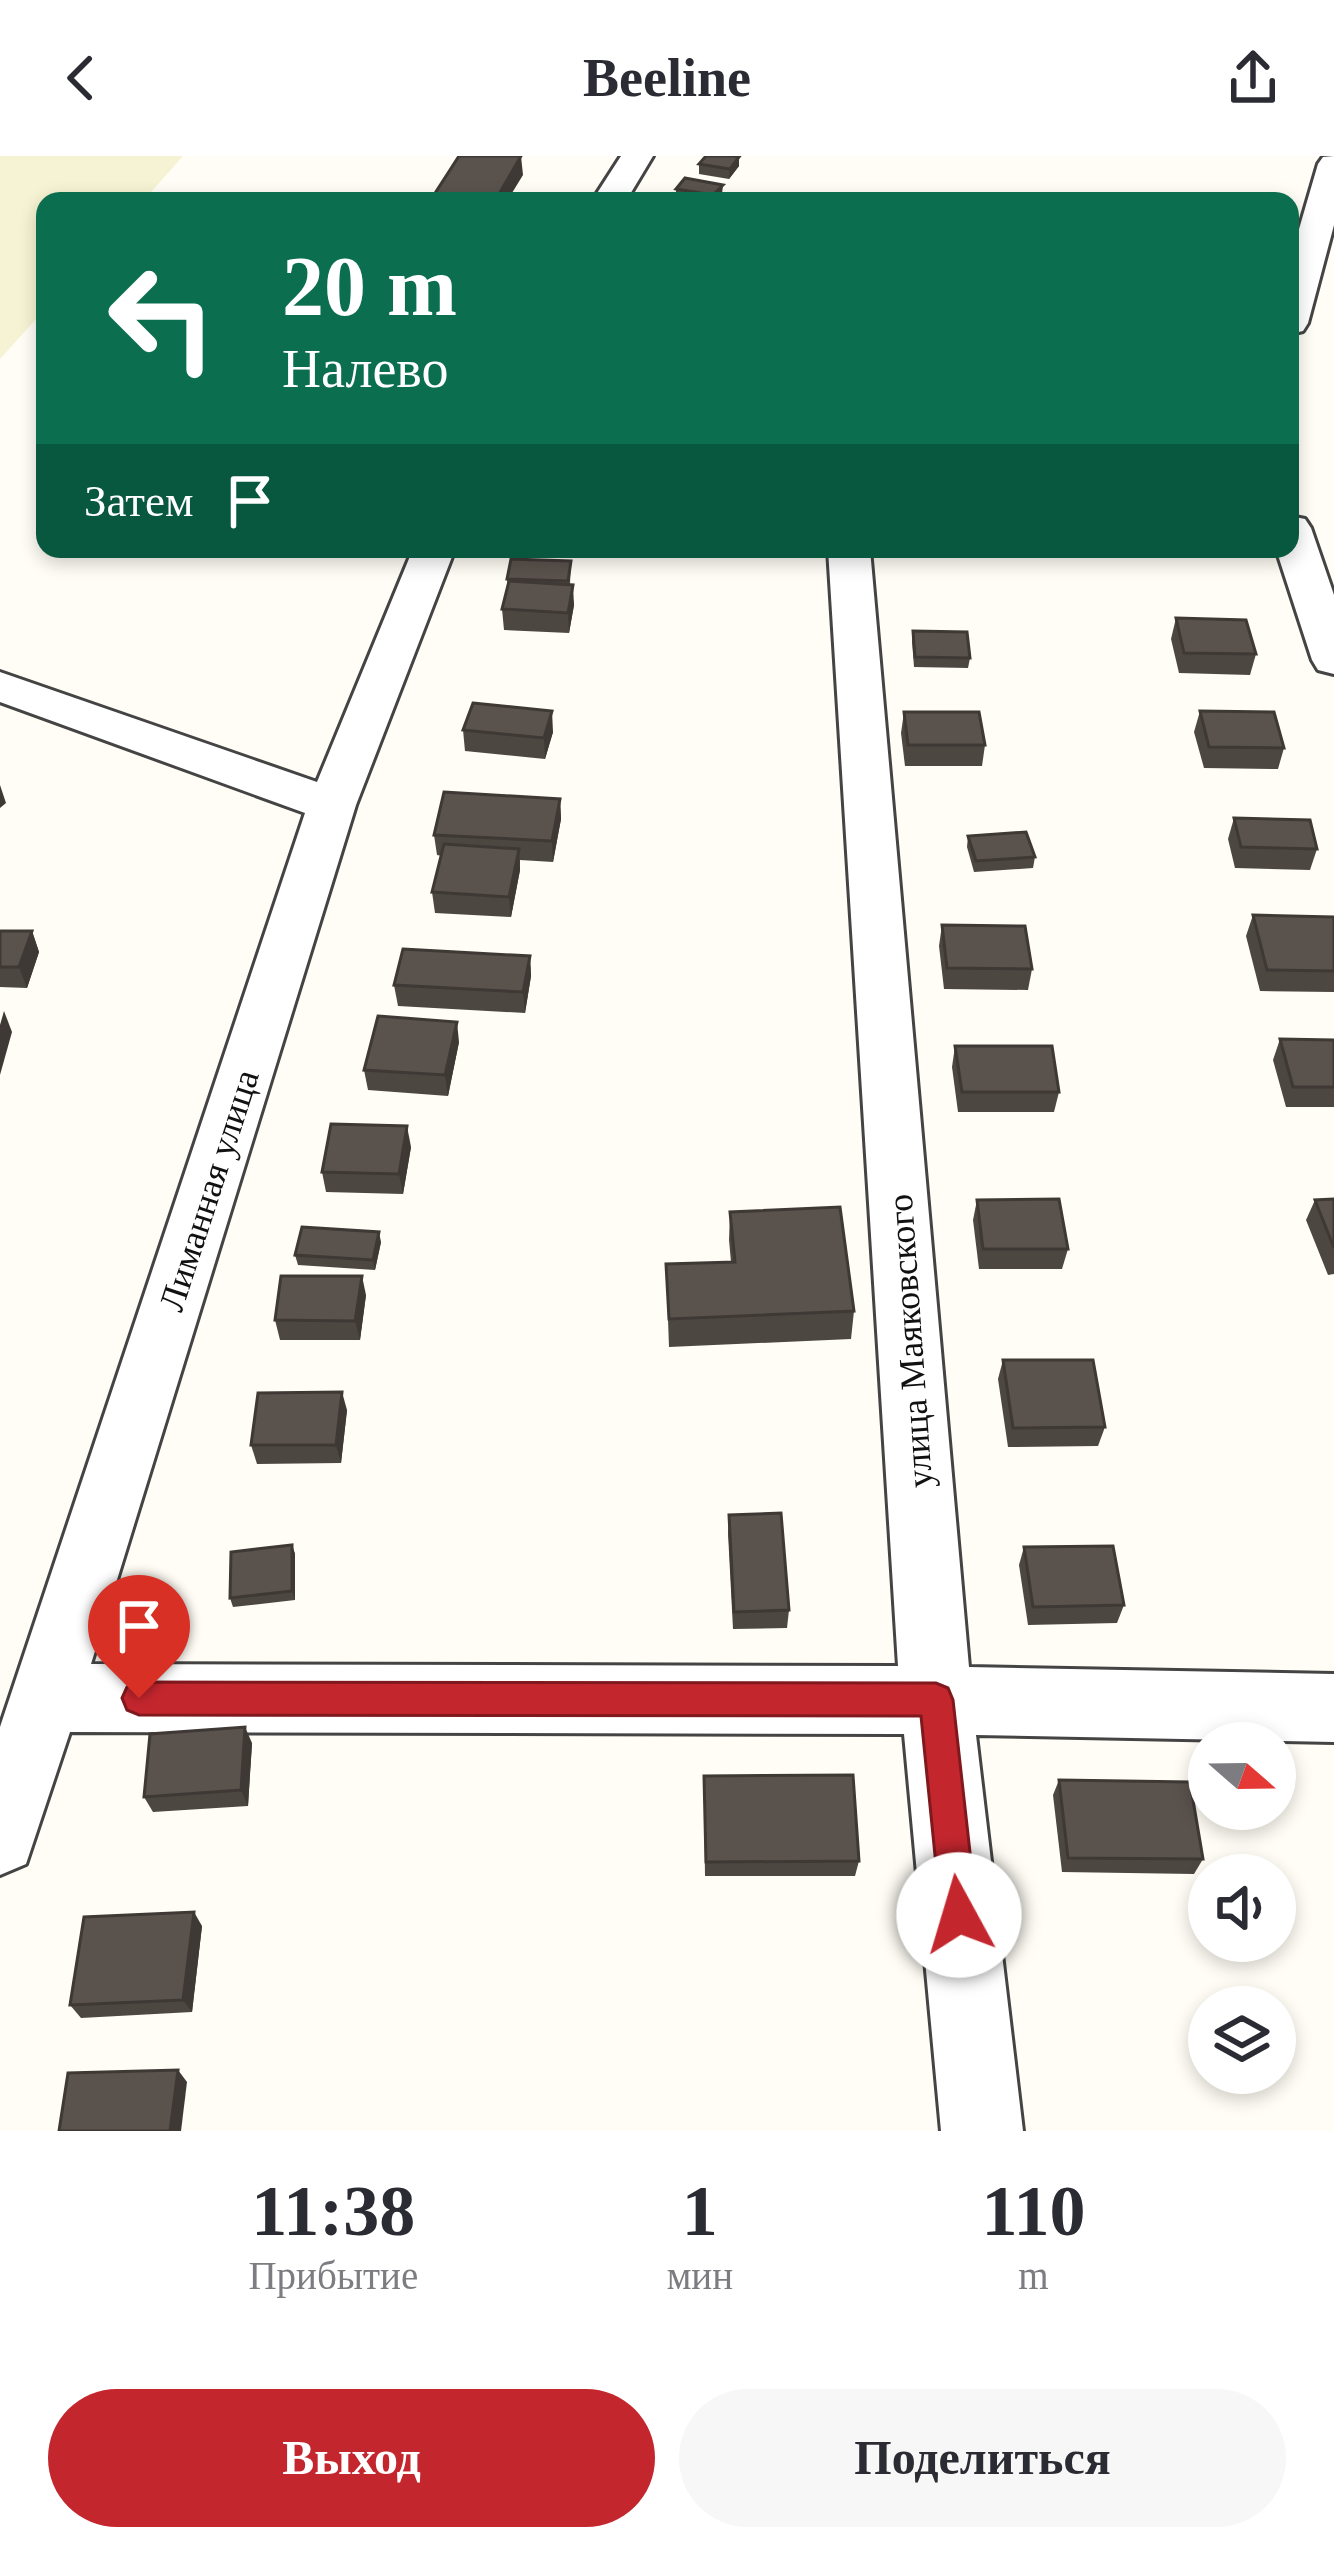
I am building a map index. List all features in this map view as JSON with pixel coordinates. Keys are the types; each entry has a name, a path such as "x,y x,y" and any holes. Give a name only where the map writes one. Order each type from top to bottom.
{"street":[{"path":"615,192 637,156"},
{"path":"1299,290 1334,164"},
{"path":"1299,555 1334,659"},
{"name":"Лиманная улица","path":"0,1838 332,805 430,558"},
{"name":"улица Маяковского","path":"850,558 936,1700 982,2131"},
{"path":"0,686 332,805"},
{"path":"45,1698 936,1700 1334,1708"}],"shaded area":[{"path":"0,156 183,156 151,192 36,192 36,319 0,359"}],"building":[{"path":"459,156 521,156 500,192 436,192"},
{"path":"706,156 739,157 730,169 699,164"},
{"path":"685,178 723,185 716,192 676,189"},
{"path":"511,559 571,561 568,581 507,579"},
{"path":"509,581 573,585 568,613 502,609"},
{"path":"1176,618 1246,620 1256,654 1184,653"},
{"path":"913,631 967,632 970,658 915,657"},
{"path":"473,703 552,711 544,738 463,730"},
{"path":"1200,711 1274,712 1284,748 1209,747"},
{"path":"904,712 979,712 985,745 908,745"},
{"path":"444,792 560,799 552,841 434,835"},
{"path":"1234,818 1310,820 1317,849 1241,847"},
{"path":"1026,832 1035,857 976,861 968,836"},
{"path":"444,844 519,849 509,897 432,892"},
{"path":"1253,915 1334,917 1334,971 1267,970"},
{"path":"942,925 1025,926 1032,969 947,968"},
{"path":"0,931 32,931 19,967 0,967"},
{"path":"403,949 530,956 523,992 394,985"},
{"path":"378,1016 457,1022 445,1075 364,1070"},
{"path":"1280,1039 1334,1040 1334,1087 1293,1087"},
{"path":"955,1046 1052,1046 1059,1092 962,1092"},
{"path":"331,1124 407,1126 399,1174 322,1172"},
{"path":"1059,1199 1068,1249 983,1249 977,1200"},
{"path":"1334,1199 1334,1248 1315,1200"},
{"path":"840,1207 854,1311 669,1319 666,1264 735,1262 730,1212"},
{"path":"302,1227 379,1232 373,1260 295,1255"},
{"path":"281,1276 362,1276 355,1321 275,1320"},
{"path":"1003,1360 1093,1360 1105,1427 1013,1428"},
{"path":"342,1392 336,1445 251,1445 258,1393"},
{"path":"781,1513 789,1610 734,1612 729,1515"},
{"path":"292,1545 292,1591 230,1598 231,1552"},
{"path":"1113,1546 1124,1605 1033,1607 1024,1547"},
{"path":"245,1727 241,1790 144,1797 150,1734"},
{"path":"853,1775 859,1861 706,1862 704,1776"},
{"path":"1059,1780 1188,1782 1188,1830 1198,1830 1202,1854 1188,1854 1188,1859 1068,1858"},
{"path":"194,1912 183,2000 70,2005 84,1917"},
{"path":"178,2070 170,2131 59,2131 68,2073"}],"route":[{"path":"139,1698 936,1700 959,1915"}]}
